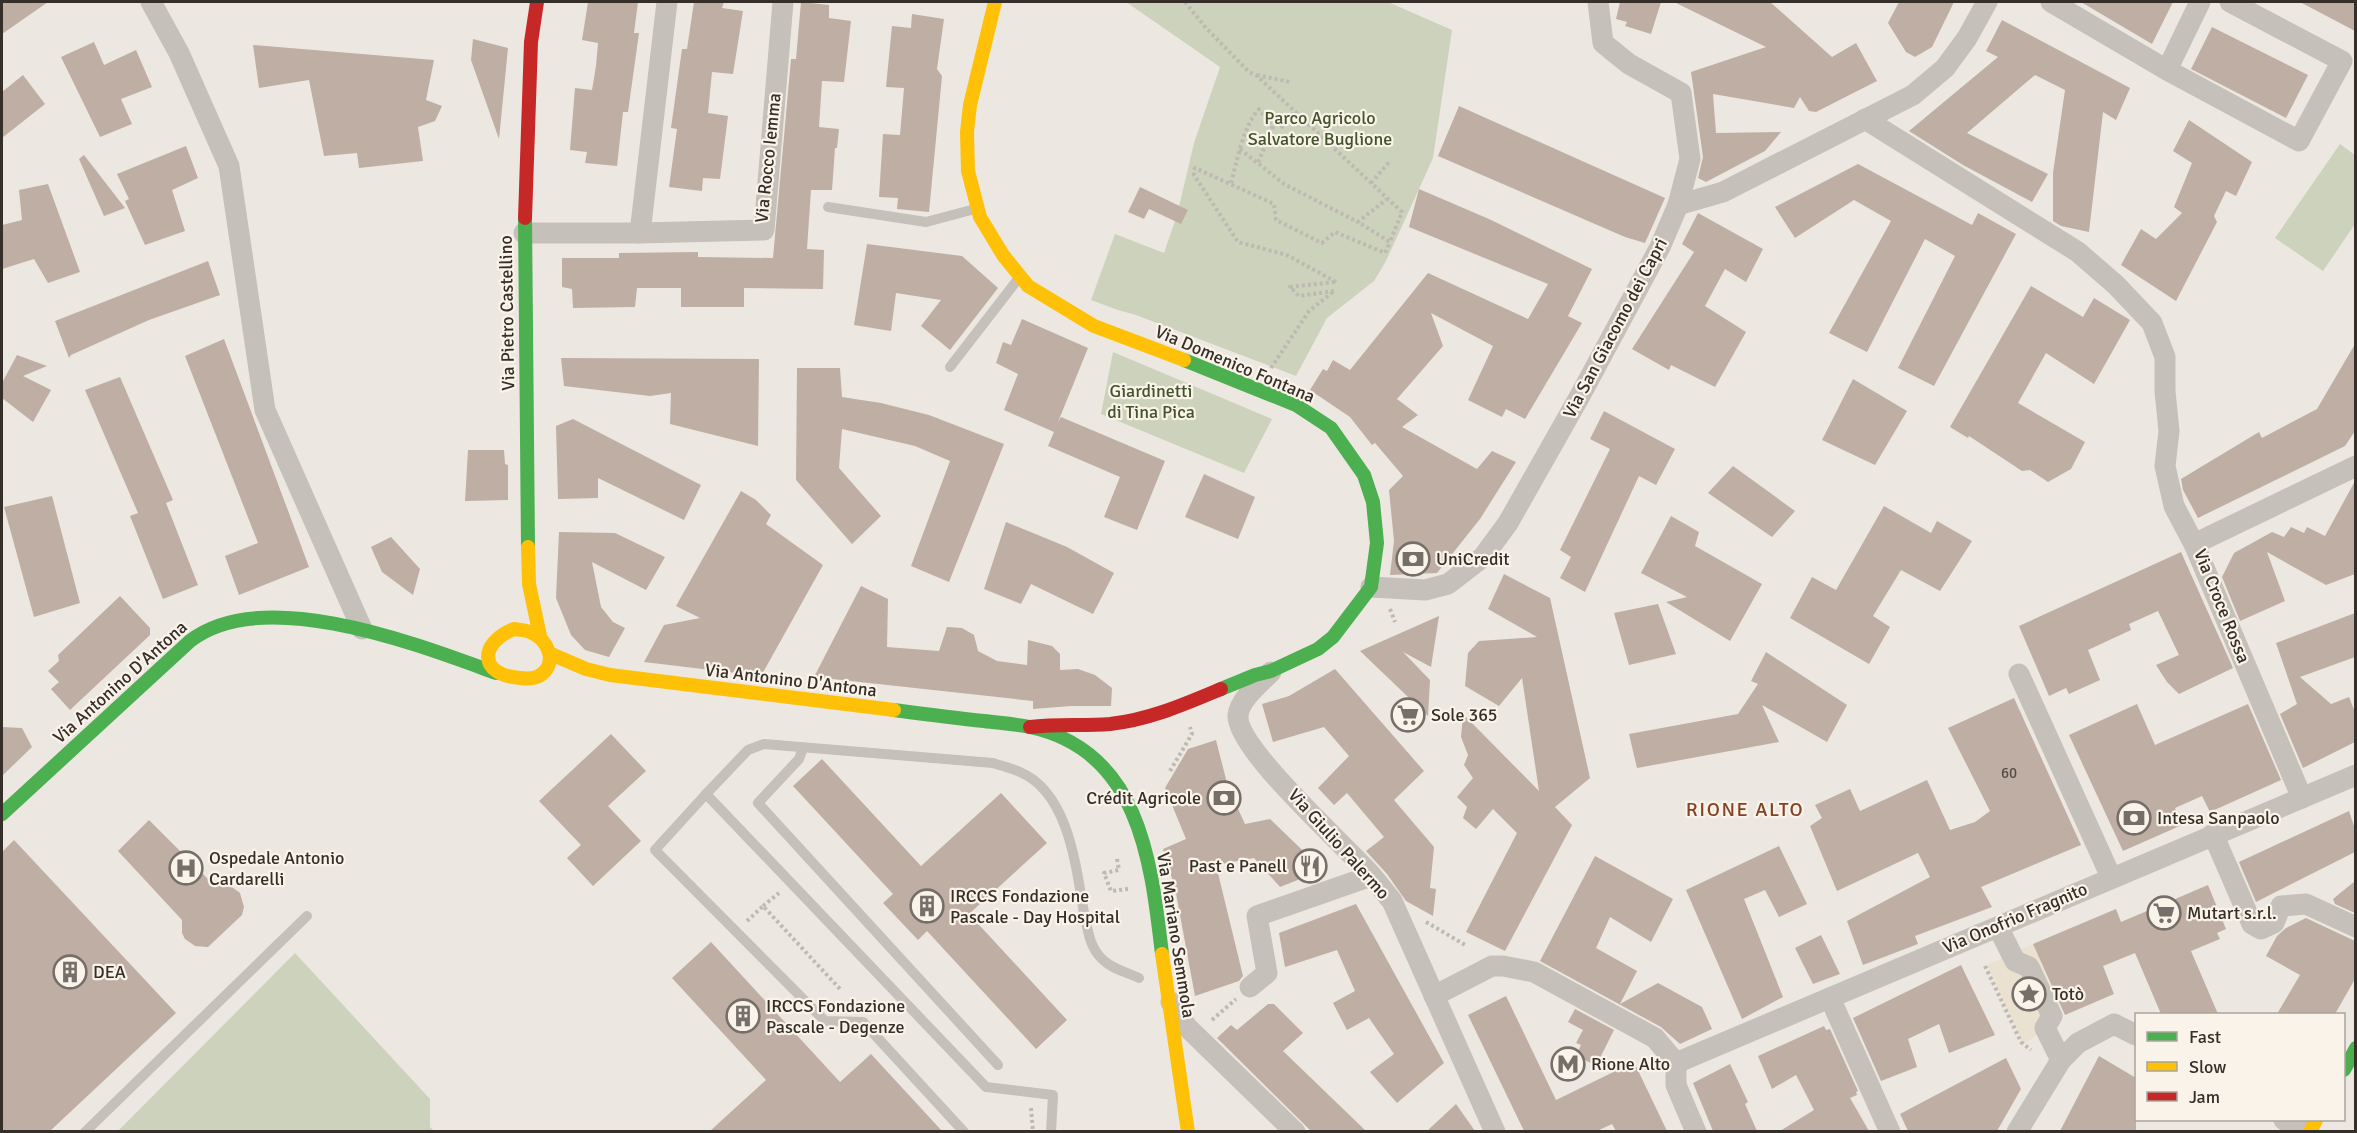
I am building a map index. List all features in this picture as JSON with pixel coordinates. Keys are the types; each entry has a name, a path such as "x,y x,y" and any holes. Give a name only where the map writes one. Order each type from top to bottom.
{"street":[{"path":"151,2 179,53 229,166 265,410 362,629"},
{"path":"531,2 531,42"},
{"name":"Via Pietro Castellino","path":"537,2 531,42 524,233 529,584 540,636"},
{"name":"Via Pietro Castellino","path":"531,42 543,2"},
{"path":"640,233 667,2"},
{"name":"Via Rocco Iemma","path":"524,233 764,230 783,2"},
{"name":"Via Domenico Fontana","path":"995,2 970,105 967,132 968,171 980,217 1003,255 1028,286 1094,326 1296,405 1331,428 1364,475 1373,502 1377,543 1371,587"},
{"name":"Via San Giacomo dei Capri","path":"1371,587 1425,590 1448,584 1483,557 1508,523 1581,394 1660,246 1678,205 1690,159 1681,93 1629,64 1603,43 1598,2"},
{"path":"1678,205 1723,192 1912,95 1945,68 1967,38 1987,2"},
{"path":"2051,2 2167,70 2299,141 2342,61 2230,2"},
{"path":"2167,70 2199,2"},
{"path":"2246,2 2355,61"},
{"path":"1865,119 2078,252 2115,285 2152,323 2165,357 2165,391 2169,431 2165,466 2174,506 2194,544"},
{"name":"Via Croce Rossa","path":"2302,798 2194,544 2355,466"},
{"name":"Via Pietro Castellino","path":"509,630 529,584"},
{"path":"1030,727 1061,724 1110,724 1163,712 1255,675 1271,671 1318,649 1332,637 1371,587"},
{"name":"Via Antonino D'Antona","path":"2,814 176,653 206,630 229,623 261,618 307,620 362,629 496,673"},
{"path":"525,629 540,636 551,654 546,670 531,680 496,673 491,667 488,657 496,639 509,630 525,629"},
{"name":"Via Antonino D'Antona","path":"551,654 586,669 610,675 1030,727"},
{"name":"Via Antonino D'Antona","path":"456,659 488,657"},
{"name":"Via Giulio Palermo","path":"1271,671 1243,703 1238,715 1240,730 1262,761 1392,901 1495,1131"},
{"path":"2019,674 2111,877"},
{"name":"Via Mariano Semmola","path":"1030,727 1074,744 1098,762 1118,784 1134,814 1151,867 1167,996 1187,1126"},
{"name":"Via Onofrio Fragnito","path":"1676,1062 2355,774"},
{"path":"2213,834 2252,924 2261,929 2274,923 2281,906 2306,904 2355,927"},
{"path":"1250,987 1267,973 1257,916 1371,876"},
{"path":"1998,927 2015,961 2029,967 2052,1016 2045,1028 2061,1060"},
{"path":"1434,996 1492,966 1534,972 1655,1038 1676,1062 1676,1085 1696,1131"},
{"path":"1167,996 1187,1027 1295,1131"},
{"path":"1830,998 1890,1131"},
{"path":"2017,1131 2061,1060 2078,1043 2114,1024 2135,1034"},
{"path":"2345,1066 2355,1048"},
{"path":"2288,1121 2305,1131"}],"lane":[{"path":"828,207 926,222 978,208"},
{"path":"950,367 1006,291 1020,276"},
{"path":"964,1131 863,1022 825,1022 655,850 748,750 764,744 993,764 1021,772 1038,783 1063,816 1073,850 1090,942 1101,958 1113,967 1139,978"},
{"path":"803,748 799,759 758,803 998,1065"},
{"path":"706,794 986,1087 1053,1095 1051,1131"},
{"path":"86,1131 307,916"},
{"path":"1175,1131 1187,1126"}],"path":[{"path":"1185,2 1206,28 1250,72 1290,82"},
{"path":"1256,75 1402,212 1385,253 1335,232 1322,243 1276,220 1274,204 1195,168 1194,174 1238,242 1287,255 1336,282 1290,287 1299,296 1334,291 1309,311 1272,367 1261,390"},
{"path":"1231,183 1240,149 1252,119 1259,110 1273,126 1258,163"},
{"path":"1281,128 1294,113"},
{"path":"1240,149 1284,184 1358,222 1390,242"},
{"path":"1371,183 1390,160"},
{"path":"1358,222 1388,200"},
{"path":"1389,606 1395,622"},
{"path":"1170,771 1192,734 1188,724"},
{"path":"1117,859 1119,870 1104,873 1111,891 1131,889"},
{"path":"736,932 763,906 840,989"},
{"path":"1420,919 1467,946"},
{"path":"1985,966 2021,1042 2032,1051"},
{"path":"1212,1020 1250,987"}],"green space":[{"name":"Parco Agricolo Salvatore Buglione","path":"1126,2 1388,2 1452,30 1433,158 1386,261 1374,281 1327,318 1296,376 1091,300 1115,234 1164,253 1177,215 1194,143 1220,67"},
{"path":"2340,144 2355,155 2355,224 2323,271 2275,238"},
{"name":"Giardinetti di Tina Pica","path":"1113,352 1272,419 1244,473 1101,414"},
{"path":"295,953 430,1099 430,1127 434,1131 118,1131"}],"shaded area":[{"path":"2033,944 2063,1016 2024,1044 1987,965"}],"building":[{"path":"2,2 48,2 2,34"},
{"path":"588,2 638,2 634,33 639,33 628,112 623,112 617,166 585,163 587,152 570,150 575,88 592,90 596,66 598,43 582,40"},
{"path":"694,2 724,2 722,8 743,11 733,74 712,72 708,113 728,116 720,179 703,178 702,191 669,187 677,129 671,128 682,49 687,49"},
{"path":"801,2 829,5 829,18 851,21 844,82 822,81 819,127 839,129 837,148 835,148 832,190 811,190 807,249 824,250 823,289 744,288 744,307 681,307 681,288 637,288 635,307 573,308 572,289 562,287 562,258 619,258 619,253 698,252 698,257 773,258 791,59 796,59"},
{"path":"1620,2 1661,2 1651,34 1625,26 1627,22 1616,19"},
{"path":"1674,2 1770,2 1832,57 1856,43 1877,81 1816,112 1809,111 1800,97 1794,108 1713,94 1716,133 1781,132 1765,151 1706,182 1698,178 1703,157 1691,72 1766,47"},
{"path":"1899,2 1954,2 1932,47 1915,57 1906,52 1888,23"},
{"path":"2081,2 2173,2 2152,44"},
{"path":"2300,2 2355,2 2355,31"},
{"path":"912,14 944,19 937,69 942,76 929,212 897,209 898,198 879,197 883,134 900,135 904,88 886,87 892,26 911,28"},
{"path":"2002,20 2130,88 2116,120 2103,112 2089,232 2061,226 2053,221 2053,173 2065,90 2035,75 1967,133 2048,174 2032,202 1963,165 1909,131 1998,57 1986,51"},
{"path":"2212,27 2308,75 2286,118 2191,69"},
{"path":"473,39 508,48 499,139 471,60"},
{"path":"94,42 104,65 136,50 152,87 121,99 132,124 100,137 61,57"},
{"path":"253,45 434,60 426,100 442,106 435,121 418,127 423,161 359,168 357,153 324,156 309,80 259,88"},
{"path":"23,75 45,104 2,138 2,92"},
{"path":"1459,106 1665,198 1645,243 1625,237 1438,156"},
{"path":"2189,120 2252,162 2236,196 2226,191 2214,216 2217,222 2176,301 2121,265 2141,229 2156,239 2182,213 2174,207 2192,163 2173,151"},
{"path":"186,146 198,178 172,190 185,231 145,245 125,201 129,199 117,174"},
{"path":"84,155 125,208 104,216 79,159"},
{"path":"1858,164 1972,225 1978,213 2016,234 1934,386 1898,368 1955,256 1925,239 1867,352 1829,333 1891,221 1854,200 1795,238 1775,207"},
{"path":"48,184 80,272 48,283 34,259 2,269 2,225 22,220 19,190"},
{"path":"1140,187 1188,210 1181,224 1149,209 1144,219 1128,212"},
{"path":"1419,189 1489,219 1592,269 1568,316 1582,323 1525,419 1506,409 1502,417 1468,400 1493,346 1431,313 1443,346 1397,399 1418,415 1402,427 1477,469 1492,451 1516,462 1480,519 1437,573 1390,575 1394,541 1389,490 1403,476 1375,443 1372,445 1350,417 1310,390 1323,369 1327,371 1333,360 1350,370 1428,273 1528,319 1548,284 1409,227"},
{"path":"1698,213 1763,249 1746,282 1725,269 1705,306 1746,332 1715,387 1671,365 1669,370 1632,349 1694,252 1682,244"},
{"path":"867,244 962,256 998,288 950,350 921,326 941,300 896,293 891,331 854,325"},
{"path":"208,261 220,295 149,320 71,355 69,358 55,321"},
{"path":"2031,286 2083,317 2094,298 2130,320 2094,384 2046,353 2018,403 2085,442 2071,469 2048,482 2030,470 2022,471 1969,436 1968,438 1950,427"},
{"path":"1022,319 1088,348 1058,422 1061,417 1165,461 1137,530 1104,517 1120,477 1048,446 1054,432 1004,410 1018,374 996,363 1003,342 1011,345"},
{"path":"224,339 309,567 239,595 225,556 258,543 185,356"},
{"path":"2355,344 2355,431 2345,446 2198,518 2183,490 2181,479 2259,432 2262,438 2317,409"},
{"path":"17,355 47,366 23,376 51,390 33,422 2,398 2,383"},
{"path":"561,358 759,359 758,446 670,424 671,393 650,396 564,386"},
{"path":"797,368 840,368 842,397 881,403 929,415 1004,444 949,582 911,566 950,461 915,446 842,429 839,468 881,516 852,544 796,480"},
{"path":"120,377 173,500 166,503 198,585 163,599 130,516 138,513 85,390"},
{"path":"1853,379 1907,411 1875,465 1822,440"},
{"path":"1604,411 1675,449 1656,485 1639,476 1585,592 1560,578 1571,557 1560,550 1610,449 1590,439"},
{"path":"573,419 701,485 684,520 598,478 598,498 558,499 556,426"},
{"path":"468,450 504,450 505,464 508,465 508,500 465,501"},
{"path":"1733,466 1795,511 1772,537 1708,493"},
{"path":"1204,474 1255,497 1238,539 1185,517"},
{"path":"2355,481 2355,574 2326,585 2267,552 2285,601 2240,621 2222,577 2234,553 2272,532 2284,537 2291,527 2304,533 2307,527 2325,536"},
{"path":"741,491 756,500 771,515 766,524 823,565 761,676 644,662 664,625 700,618 676,606"},
{"path":"52,496 80,603 34,617 4,507"},
{"path":"1884,506 1931,533 1937,521 1972,541 1940,591 1901,570 1873,616 1890,627 1869,664 1790,618 1812,577 1836,590"},
{"path":"1671,516 1699,532 1695,546 1762,584 1730,641 1666,602 1687,597 1641,573"},
{"path":"1006,522 1067,547 1114,573 1093,614 1031,584 1021,604 984,589"},
{"path":"559,532 615,533 665,557 646,590 592,562 601,607 613,622 625,628 609,657 585,650 571,635 556,598"},
{"path":"391,537 420,569 413,595 382,572 371,547"},
{"path":"2181,552 2233,668 2179,694 2167,682 2156,665 2179,655 2158,611 2129,624 2131,630 2088,650 2100,680 2069,694 2066,688 2049,696 2019,626"},
{"path":"1504,574 1550,598 1590,778 1555,807 1572,825 1505,951 1466,932 1517,833 1493,809 1476,829 1463,818 1467,807 1457,797 1473,778 1464,765 1468,755 1461,737 1463,714 1539,791 1522,678 1499,706 1465,686 1468,653 1479,641 1537,637 1488,609"},
{"path":"861,586 888,599 887,647 939,651 947,627 962,628 974,635 978,651 997,661 1027,665 1028,640 1052,646 1060,654 1060,670 1078,669 1095,675 1112,688 1111,706 1033,709 1033,701 814,677"},
{"path":"120,596 150,628 150,635 70,710 51,689 59,682 48,671 59,661 58,655"},
{"path":"1658,604 1676,654 1629,665 1614,613"},
{"path":"2355,613 2355,657 2300,677 2331,704 2349,697 2355,712 2355,742 2303,768 2280,714 2297,704 2276,643"},
{"path":"1439,616 1431,667 1403,652 1430,680 1428,716 1360,651"},
{"path":"1766,652 1847,705 1827,742 1762,705 1779,742 1637,768 1629,734 1738,714 1758,684 1751,681"},
{"path":"1335,669 1424,771 1394,800 1434,847 1430,888 1436,889 1433,916 1406,901 1387,874 1366,851 1384,837 1347,793 1334,805 1318,788 1349,756 1324,727 1273,742 1262,704 1289,696"},
{"path":"2014,698 2081,845 1981,887 1992,907 1915,936 1918,944 1863,965 1847,921 1930,877 1918,853 1837,891 1810,826 1822,818 1815,805 1850,789 1860,811 1927,780 1950,830 1975,822 1990,811 1948,728"},
{"path":"2137,704 2155,745 2248,704 2281,780 2210,812 2202,796 2175,808 2182,825 2123,851 2069,735"},
{"path":"2,727 22,728 32,747 2,776"},
{"path":"611,734 646,771 608,806 641,841 593,886 567,858 581,845 539,801"},
{"path":"1216,740 1228,787 1245,824 1270,819 1323,870 1280,887 1254,858 1216,865 1243,976 1239,981 1195,996 1175,888 1163,849 1186,839 1165,788 1188,749"},
{"name":"IRCCS Fondazione Pascale - Day Hospital","path":"822,759 921,866 1001,793 1047,843 969,914 1067,1020 1036,1049 927,931 918,940 883,903 893,894 793,786"},
{"path":"2349,811 2355,829 2355,852 2256,902 2239,862"},
{"path":"149,820 213,884 228,884 240,893 244,907 242,915 208,947 195,946 185,939 182,933 182,920 118,851"},
{"name":"DEA","path":"14,840 176,1013 50,1131 2,1131 2,852"},
{"path":"1779,846 1807,904 1779,917 1765,890 1744,899 1783,997 1742,1019 1686,890"},
{"path":"1595,856 1673,899 1651,942 1610,917 1596,948 1637,971 1620,1004 1658,983 1702,1007 1712,1029 1680,1044 1661,1027 1540,961"},
{"path":"2355,881 2355,913 2335,904 2333,899"},
{"path":"2208,885 2226,929 2217,933 2220,939 2191,951 2218,1013 2161,1013 2135,953 2103,966 2114,994 2065,1015 2033,944 2116,909 2121,922"},
{"path":"1356,904 1444,1063 1397,1103 1370,1072 1394,1054 1369,1018 1347,1030 1333,1003 1355,991 1337,950 1285,967 1279,933"},
{"path":"2306,918 2355,941 2355,979 2336,1013 2278,1013 2300,975 2266,956 2277,936 2286,928"},
{"path":"1821,935 1840,974 1813,984 1795,948"},
{"name":"IRCCS Fondazione Pascale - Degenze","path":"711,942 840,1082 871,1054 942,1131 710,1131 766,1080 672,978"},
{"path":"1961,965 1995,1035 1949,1053 1939,1024 1908,1039 1917,1067 1881,1081 1853,1018"},
{"path":"1506,996 1556,1100 1634,1062 1667,1131 1616,1131 1612,1124 1597,1131 1524,1131 1468,1015"},
{"path":"1268,1004 1274,1004 1303,1033 1283,1051 1366,1131 1311,1131 1217,1038 1231,1025 1237,1030"},
{"path":"1575,1009 1614,1030 1596,1066 1576,1055 1581,1045 1576,1043 1583,1030 1568,1022"},
{"path":"1824,1026 1826,1030 1830,1029 1858,1091 1857,1095 1850,1098 1869,1131 1780,1131 1814,1110 1796,1075 1772,1089 1758,1056"},
{"path":"2099,1056 2135,1077 2136,1131 2060,1131"},
{"path":"2006,1058 2021,1089 1997,1131 1908,1131 1900,1114"},
{"path":"1730,1064 1748,1102 1745,1104 1757,1131 1713,1131 1693,1083"},
{"path":"1456,1104 1475,1131 1427,1131"}],"traffic: fast":[{"path":"525,218 528,547"},
{"path":"1184,360 1296,405 1331,428 1364,475 1373,502 1377,543 1371,587 1333,637 1318,649 1271,671 1221,689"},
{"path":"2,814 190,641 221,625 258,618 299,619 342,625 426,648 496,673"},
{"path":"894,710 1030,727 1067,740 1095,760 1117,785 1133,815 1152,883 1162,954"},
{"path":"2345,1068 2356,1048"}],"traffic: slow":[{"path":"995,2 970,105 967,132 968,171 980,217 1003,255 1028,286 1094,326 1184,360"},
{"path":"528,547 529,584 540,636"},
{"path":"514,629 537,636 549,651 547,669 540,676 535,678 506,676 490,665 489,650 494,642 514,629"},
{"path":"551,654 586,669 610,675 894,710"},
{"path":"1162,954 1188,1132"},
{"path":"2310,1132 2316,1121"}],"traffic: jam":[{"path":"525,218 531,42 537,2"},
{"path":"1030,727 1124,722 1167,711 1221,689"}],"place":[{"name":"UniCredit","path":"1413,559"},
{"name":"Sole 365","path":"1408,715"},
{"name":"Crédit Agricole","path":"1224,798"},
{"name":"Intesa Sanpaolo","path":"2134,818"},
{"name":"Past e Panell","path":"1310,866"},
{"name":"Ospedale Antonio Cardarelli","path":"186,868"},
{"name":"IRCCS Fondazione Pascale - Day Hospital","path":"927,906"},
{"name":"Mutart s.r.l.","path":"2164,913"},
{"name":"DEA","path":"70,972"},
{"name":"Totò","path":"2029,994"},
{"name":"IRCCS Fondazione Pascale - Degenze","path":"743,1016"},
{"name":"Rione Alto","path":"1568,1064"}],"district":[{"name":"RIONE ALTO","path":"1745,809"}]}
